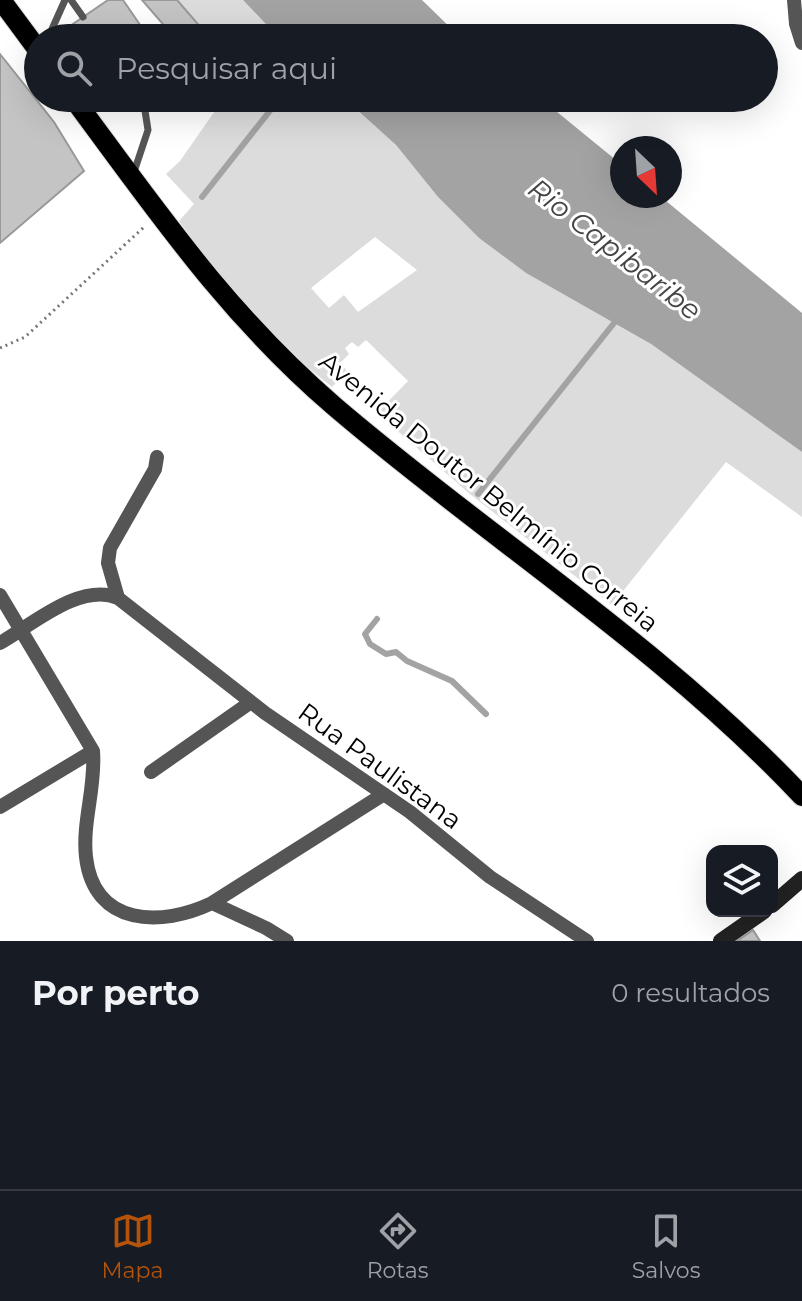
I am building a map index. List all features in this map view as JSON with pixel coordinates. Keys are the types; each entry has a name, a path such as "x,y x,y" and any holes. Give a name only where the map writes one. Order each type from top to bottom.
{"main road":[{"path":"2,6 24,33"},
{"name":"Avenida Doutor Belmínio Correia","path":"83,112 226,302 332,405 703,698 802,796"}],"street":[{"path":"794,0 802,43"},
{"path":"118,598 108,563 110,548 155,469 157,457"},
{"path":"0,643 78,598 107,593 118,598"},
{"path":"0,595 93,751 95,775 86,853 94,883 118,910 156,920 185,915 212,903 384,794"},
{"name":"Rua Paulistana","path":"118,598 251,702 384,794 490,877 587,941"},
{"path":"151,772 251,702"},
{"path":"0,807 93,751"},
{"path":"778,900 802,879"},
{"path":"212,903 287,941"},
{"path":"721,941 755,917"}],"lane":[{"path":"55,24 68,0 83,17"},
{"path":"132,177 148,130 145,112"}],"path":[{"path":"0,348 25,337 158,214"}],"shaded area":[{"path":"164,0 243,0 266,24 184,24"},
{"path":"214,112 359,112 396,145 438,197 479,238 526,273 651,344 802,452 802,517 726,462 612,605 470,494 377,413 408,381 366,340 358,347 352,342 345,348 349,354 340,363 347,371 332,387 254,324 179,221 194,204 166,174 180,161","holes":["375,237 417,270 358,312 344,295 329,308 311,288"]}],"water":[{"path":"243,0 422,0 447,24 266,24"},
{"name":"Rio Capibaribe","path":"359,112 557,112 610,155 610,208 675,208 802,313 802,452 651,344 526,273 479,238 438,197 396,145"}],"building":[{"path":"108,0 123,0 139,24 73,24"},
{"path":"142,0 177,0 198,24 163,24"},
{"path":"0,54 24,84 24,112 46,112 84,171 0,243"},
{"path":"753,930 760,941 737,941"}],"waterway":[{"path":"202,197 269,112"},
{"path":"478,494 618,318"},
{"path":"377,619 365,634 370,644 386,654 396,652 407,661 452,681 486,714"}]}
